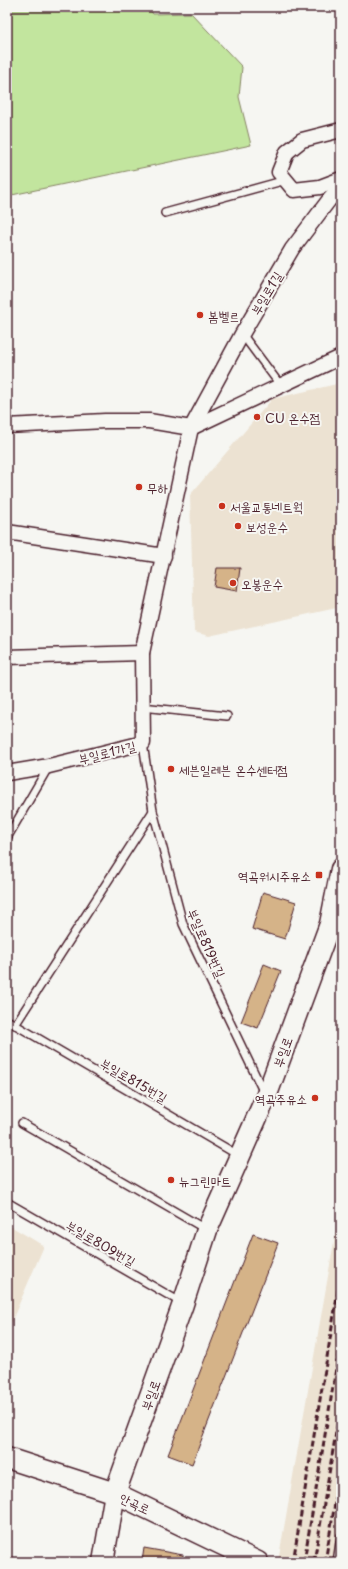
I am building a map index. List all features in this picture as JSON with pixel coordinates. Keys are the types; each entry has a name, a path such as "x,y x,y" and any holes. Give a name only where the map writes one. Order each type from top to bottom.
{"street":[{"path":"341,130 302,140 287,152 279,172 294,190 320,187 341,179"},
{"name":"부일로1길","path":"191,428 242,334 292,249 329,200 341,187"},
{"path":"7,426 105,421 149,421 191,428 341,357"},
{"name":"부일로1가길","path":"7,773 50,766 143,744 142,654 191,428"},
{"path":"7,532 164,556"},
{"path":"7,657 142,654"},
{"name":"부일로","path":"103,1562 115,1493 183,1304 207,1230 266,1097 330,924 341,869"},
{"name":"안곡로","path":"7,1458 115,1493 252,1559"}],"lane":[{"path":"164,213 286,180"},
{"path":"242,334 281,386"},
{"path":"142,707 227,716"},
{"name":"부일로819번길","path":"143,744 153,811 183,924 266,1097"},
{"path":"7,838 50,766"},
{"path":"15,1025 153,811"},
{"name":"부일로815번길","path":"7,1020 240,1156"},
{"path":"22,1123 207,1230"},
{"name":"부일로809번길","path":"7,1202 183,1304"},
{"path":"337,1562 341,1536"}],"shaded area":[{"path":"341,383 341,607 209,636 194,632 190,495 272,399"},
{"path":"341,1202 341,1529 335,1562 278,1562"},
{"path":"7,1224 44,1246 7,1332"}],"green space":[{"path":"7,7 148,7 153,14 191,13 242,67 239,97 251,145 7,196"}],"building":[{"name":"오봉운수","path":"217,568 240,568 237,591 214,587"},
{"path":"263,892 296,902 285,939 252,929"},
{"path":"264,964 281,971 258,1028 241,1022"},
{"path":"253,1234 278,1243 192,1464 168,1455"},
{"path":"144,1548 183,1555 183,1562 142,1562"}],"railway":[{"path":"293,1562 341,1273"},
{"path":"304,1562 341,1338"},
{"path":"314,1562 341,1403"},
{"path":"325,1562 341,1468"}],"place":[{"name":"봄벨르","path":"200,315"},
{"name":"CU 온수점","path":"257,417"},
{"name":"무하","path":"139,487"},
{"name":"서울교통네트웍","path":"222,506"},
{"name":"보성운수","path":"238,526"},
{"name":"오봉운수","path":"233,583"},
{"name":"세븐일레븐 온수센터점","path":"171,769"},
{"name":"역곡워시주유소","path":"319,875"},
{"name":"역곡주유소","path":"315,1098"},
{"name":"뉴그린마트","path":"171,1180"}]}
